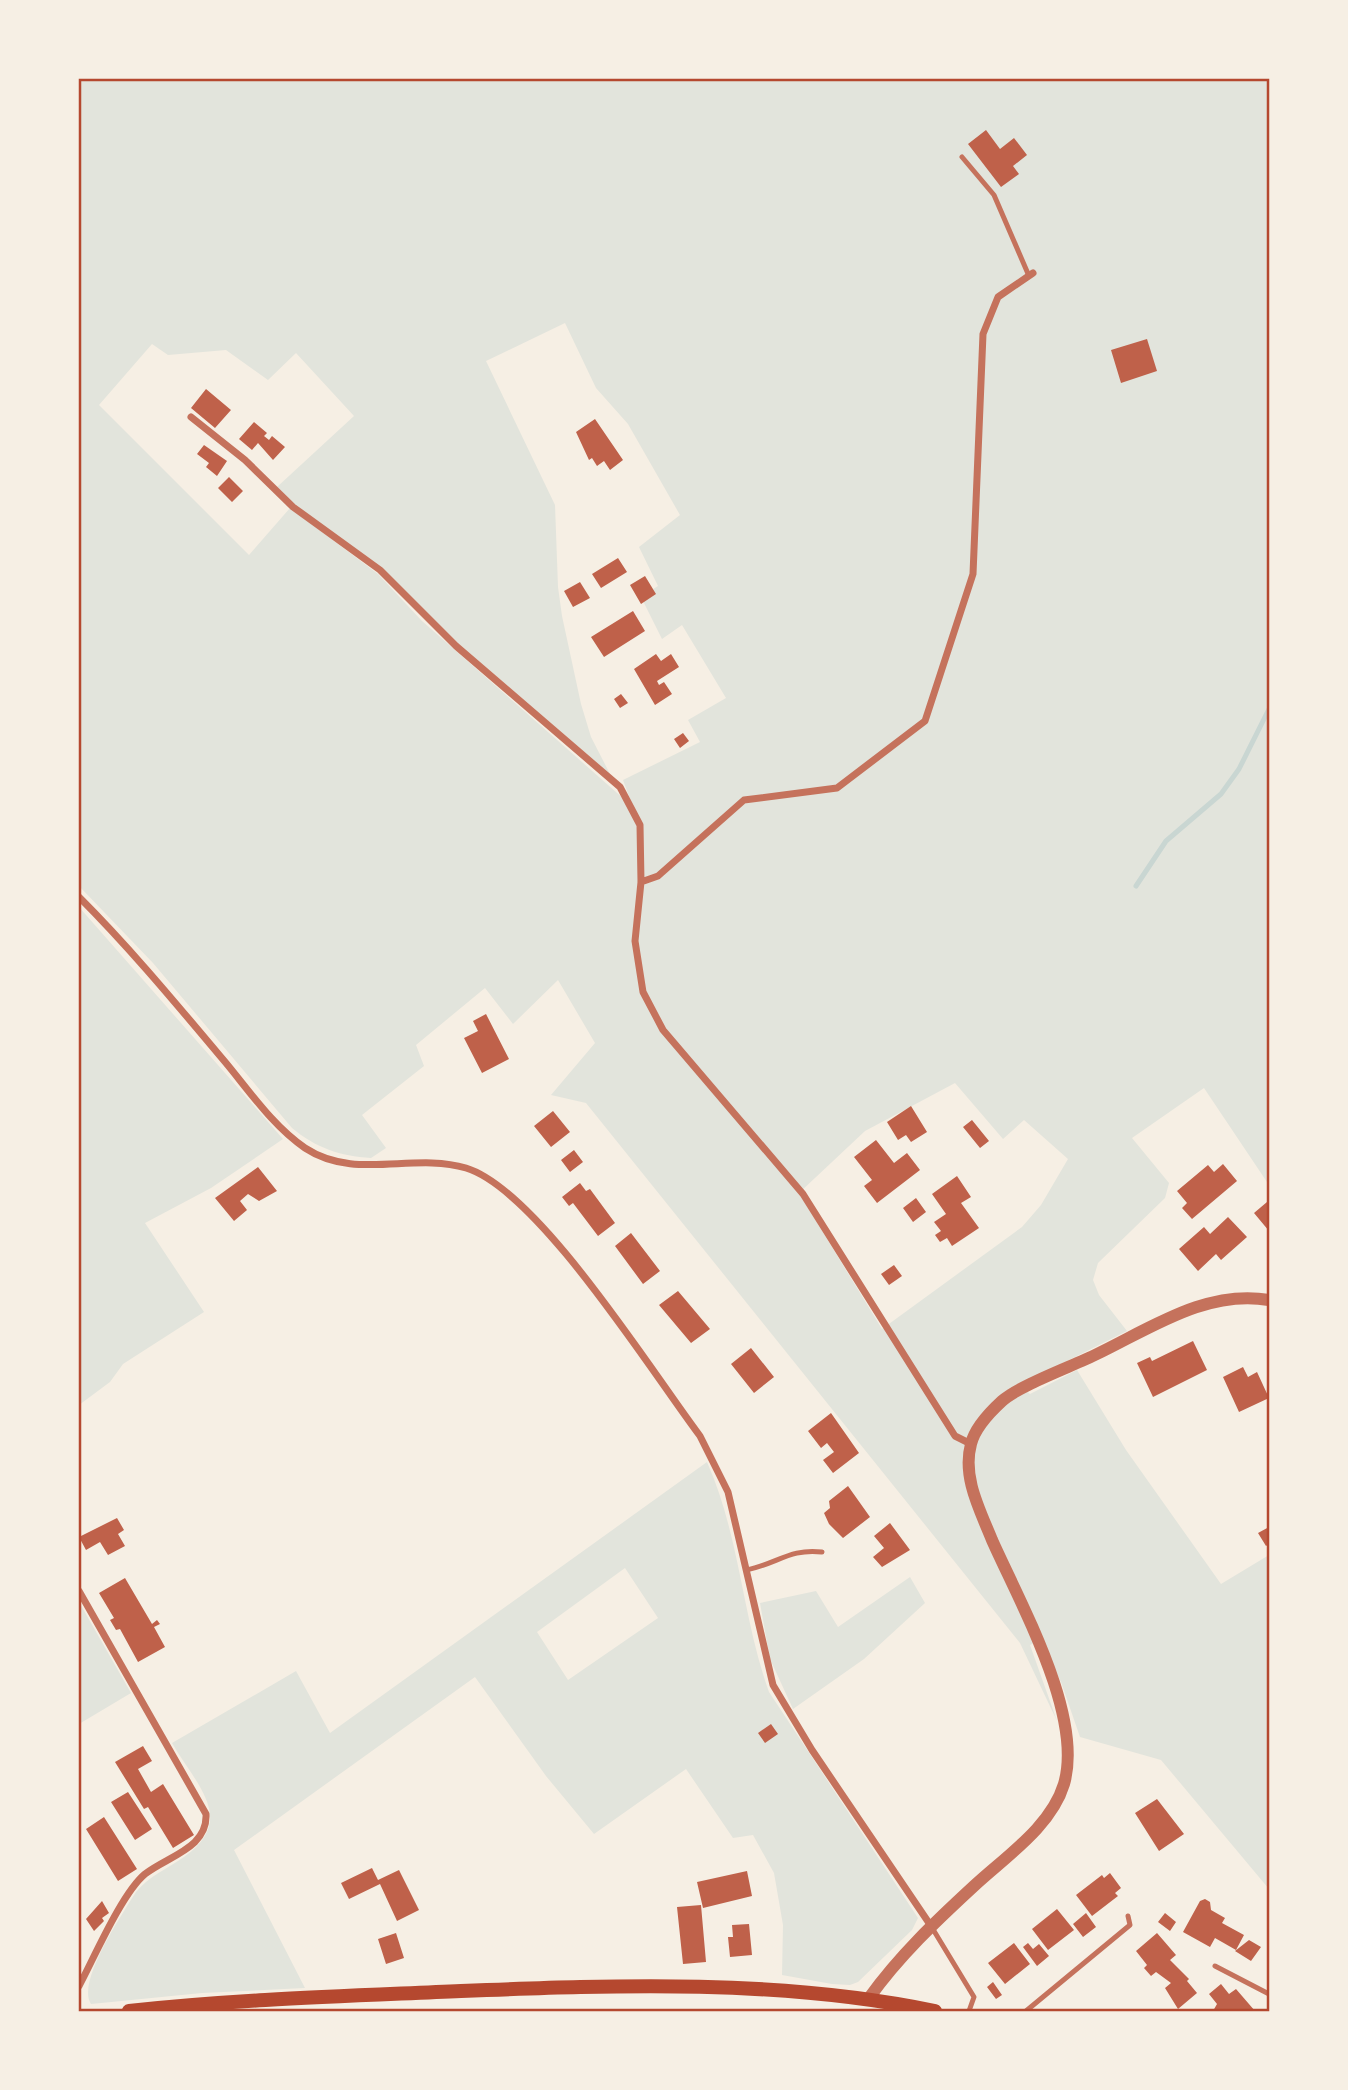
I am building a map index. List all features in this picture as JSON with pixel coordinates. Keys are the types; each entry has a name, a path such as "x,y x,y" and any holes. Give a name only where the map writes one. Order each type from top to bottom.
{"main road":[{"path":"129,2011 267,1998 602,1987 766,1989 935,2011"}],"street":[{"path":"641,882 658,876 744,800 837,788 925,721 973,574 983,334 998,298 1031,274"},
{"path":"191,417 244,460 293,507 380,570 448,639 620,787 640,825 641,882 635,941 643,992 663,1030 803,1194 955,1436 971,1444"},
{"path":"79,897 129,948 275,1121 306,1148 325,1158 348,1164 463,1167 480,1173 521,1205 560,1248 700,1436 728,1492 765,1660 777,1694 931,1926"},
{"path":"866,2004 886,1974 931,1926 1041,1824 1056,1804 1067,1764 1063,1713 1051,1675 970,1483 971,1444 988,1416 1005,1398 1179,1314 1225,1298 1269,1300"},
{"path":"79,1591 206,1814 207,1828 200,1840 144,1875 132,1889 79,1986"}],"lane":[{"path":"962,157 994,195 1031,274"},
{"path":"746,1570 769,1566 798,1550 822,1552"},
{"path":"1026,2011 1130,1925 1128,1916"},
{"path":"931,1926 974,1997 969,2011"},
{"path":"1215,1966 1269,1994"}],"shaded area":[{"path":"79,79 1269,79 1269,1185 1204,1088 1132,1138 1169,1183 1165,1198 1098,1263 1093,1280 1099,1295 1127,1331 1019,1385 1030,1394 1077,1370 1126,1450 1221,1584 1269,1555 1269,1889 1161,1760 1080,1737 1061,1682 1040,1640 1030,1645 1057,1721 1020,1643 586,1103 551,1095 595,1043 558,980 513,1024 485,988 416,1045 424,1066 362,1115 386,1148 371,1158 349,1155 319,1146 292,1128 153,963 79,886","holes":["565,323 596,388 628,424 680,515 639,547 658,586 641,597 662,639 682,625 726,698 688,720 700,742 623,780 633,807 422,621 378,574 290,508 249,555 99,405 152,344 168,355 226,350 268,380 296,353 354,416 277,487 295,505 383,569 459,644 610,774 591,737 562,616 558,587 555,505 486,361","955,1083 1003,1139 1024,1120 1068,1159 1041,1205 1022,1227 882,1329 799,1193 865,1131"]},
{"path":"79,907 283,1139 211,1188 145,1223 204,1312 123,1364 110,1382 79,1405"},
{"path":"707,1462 727,1519 760,1664 769,1692 918,1918 912,1930 858,1982 850,1985 832,1984 782,1975 783,1925 774,1873 753,1835 733,1838 686,1769 594,1834 546,1776 475,1677 234,1850 305,1988 202,1993 91,2004 88,1994 95,1964 136,1892 152,1877 184,1857 200,1843 208,1830 210,1816 207,1802 172,1743 296,1671 330,1733","holes":["625,1568 658,1618 568,1680 537,1632"]},
{"path":"910,1577 925,1603 864,1659 793,1709 770,1659 760,1603 816,1591 838,1627"},
{"path":"79,1602 131,1693 79,1724"}],"building":[{"path":"986,130 1000,149 1014,138 1027,155 1013,166 1019,174 1001,187 968,144"},
{"path":"1147,339 1157,371 1121,383 1111,350"},
{"path":"206,389 231,410 215,428 191,408"},
{"path":"595,419 623,460 610,470 604,461 597,466 592,458 589,460 576,432"},
{"path":"254,422 267,433 264,436 269,440 272,436 285,447 273,460 258,443 252,450 239,439"},
{"path":"204,445 227,461 217,476 206,467 209,463 197,454"},
{"path":"229,477 243,491 232,502 218,488"},
{"path":"618,558 627,572 601,588 592,574"},
{"path":"645,576 656,594 641,604 630,585"},
{"path":"580,582 590,598 573,607 564,591"},
{"path":"633,611 645,631 604,657 591,637"},
{"path":"656,654 661,661 671,654 679,667 657,681 659,685 664,682 672,694 655,705 634,669"},
{"path":"621,694 628,703 620,708 614,699"},
{"path":"683,733 689,741 680,748 674,739"},
{"path":"486,1014 509,1059 482,1073 464,1038 478,1031 473,1021"},
{"path":"911,1106 927,1132 911,1142 906,1135 898,1140 887,1122"},
{"path":"553,1111 570,1132 551,1147 534,1126"},
{"path":"972,1120 989,1141 980,1148 963,1127"},
{"path":"876,1140 894,1163 907,1153 920,1170 877,1203 864,1186 872,1180 854,1157"},
{"path":"574,1150 583,1162 570,1172 561,1160"},
{"path":"1223,1164 1237,1181 1192,1219 1182,1208 1187,1203 1177,1191 1208,1165 1214,1172"},
{"path":"258,1167 277,1191 259,1201 248,1194 240,1201 247,1210 234,1221 215,1198"},
{"path":"957,1176 971,1197 961,1203 979,1228 952,1246 947,1238 940,1242 935,1235 941,1231 934,1222 946,1214 932,1194"},
{"path":"580,1183 586,1191 590,1189 615,1223 598,1236 573,1203 569,1206 562,1197"},
{"path":"916,1198 926,1212 913,1222 903,1208"},
{"path":"1267,1202 1269,1204 1269,1231 1254,1213"},
{"path":"1228,1217 1247,1237 1221,1260 1216,1254 1198,1271 1179,1249 1204,1227 1210,1234"},
{"path":"631,1233 660,1271 643,1284 615,1246"},
{"path":"894,1265 902,1276 889,1285 881,1274"},
{"path":"678,1291 710,1329 691,1343 659,1305"},
{"path":"1193,1341 1207,1370 1153,1397 1137,1363 1150,1357 1152,1361"},
{"path":"751,1348 774,1377 754,1393 731,1364"},
{"path":"1243,1367 1248,1377 1257,1372 1269,1398 1239,1412 1223,1377"},
{"path":"831,1413 859,1453 833,1473 823,1460 834,1452 827,1443 821,1448 808,1431"},
{"path":"848,1486 870,1517 843,1538 829,1524 824,1513 830,1508 829,1501"},
{"path":"117,1518 124,1530 118,1534 125,1546 108,1555 100,1542 86,1550 79,1537"},
{"path":"890,1523 910,1550 882,1567 873,1557 884,1548 874,1536"},
{"path":"1269,1527 1269,1544 1266,1546 1258,1533"},
{"path":"125,1578 152,1624 157,1620 160,1624 154,1627 165,1647 138,1662 120,1629 116,1630 110,1620 114,1618 99,1593"},
{"path":"771,1724 778,1734 765,1743 758,1733"},
{"path":"143,1746 152,1761 138,1769 151,1792 163,1784 194,1835 173,1848 148,1807 144,1809 115,1762"},
{"path":"128,1792 152,1829 135,1840 111,1802"},
{"path":"1157,1799 1184,1834 1159,1851 1135,1813"},
{"path":"104,1817 137,1869 118,1881 86,1829"},
{"path":"372,1868 378,1880 399,1870 419,1910 397,1921 380,1884 349,1899 341,1883"},
{"path":"747,1871 752,1896 703,1908 697,1882"},
{"path":"1110,1873 1121,1888 1115,1893 1118,1896 1092,1916 1076,1895 1102,1875 1104,1878"},
{"path":"1205,1899 1210,1902 1211,1910 1225,1918 1222,1923 1244,1935 1236,1950 1215,1938 1210,1947 1183,1932 1200,1901"},
{"path":"102,1901 109,1913 102,1918 104,1921 94,1931 86,1919"},
{"path":"701,1905 706,1962 683,1964 677,1907"},
{"path":"1057,1909 1074,1930 1048,1950 1032,1929"},
{"path":"1086,1913 1096,1927 1083,1937 1073,1924"},
{"path":"1165,1913 1176,1922 1170,1931 1158,1922"},
{"path":"749,1924 752,1955 730,1957 728,1937 733,1937 732,1925"},
{"path":"396,1933 404,1958 386,1964 378,1939"},
{"path":"1157,1933 1176,1955 1170,1960 1189,1979 1187,1981 1197,1993 1178,2009 1165,1988 1171,1983 1156,1972 1151,1976 1144,1968 1147,1965 1136,1951"},
{"path":"1249,1940 1261,1947 1251,1961 1235,1951"},
{"path":"1014,1943 1030,1964 1005,1984 988,1963"},
{"path":"1028,1943 1033,1949 1039,1944 1049,1956 1037,1966 1023,1947"},
{"path":"993,1982 1002,1995 996,1999 987,1987"},
{"path":"1221,1984 1229,1994 1236,1989 1255,2011 1213,2011 1217,2004 1209,1994"}],"waterway":[{"path":"1136,886 1166,841 1221,794 1239,769 1269,709"}]}
